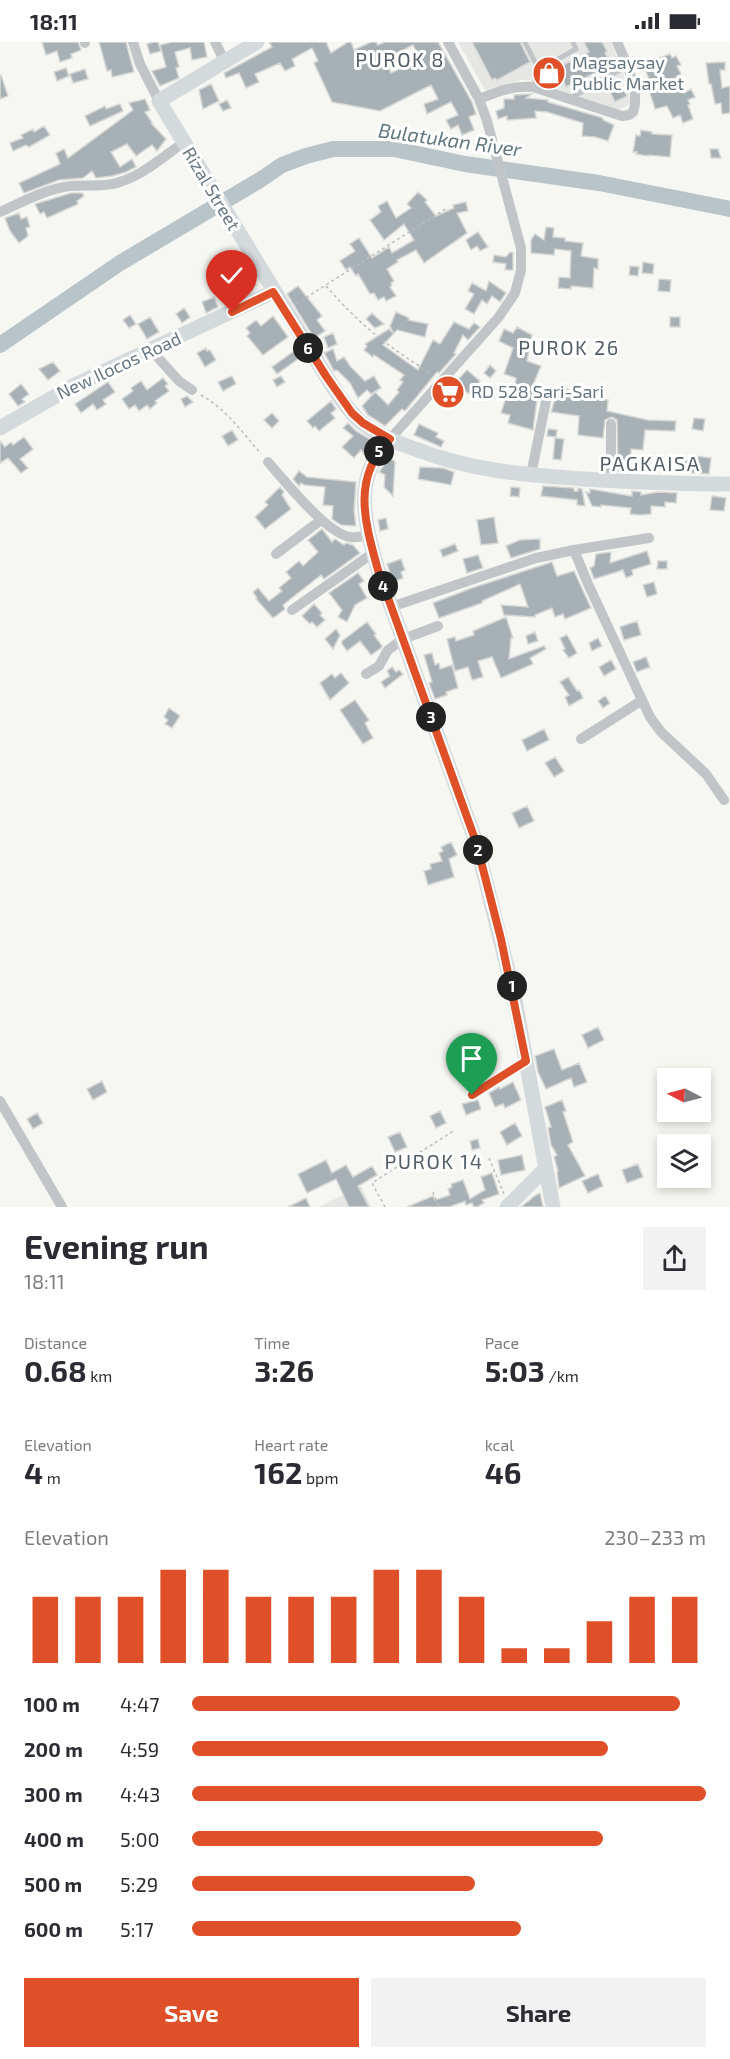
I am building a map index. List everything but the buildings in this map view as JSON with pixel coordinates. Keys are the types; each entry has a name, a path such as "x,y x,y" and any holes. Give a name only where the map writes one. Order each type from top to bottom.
{"main road":[{"path":"159,101 224,60 258,42"},
{"name":"Rizal Street","path":"159,101 285,311 331,383 352,413 363,423 390,439 461,465 485,470 611,481 730,484"},
{"name":"New Ilocos Road","path":"0,428 73,386 273,292"},
{"path":"390,439 378,451 366,478 364,497 369,535 391,607 476,842 501,939 553,1207"},
{"path":"508,1207 545,1169"}],"street":[{"name":"Rizal Street","path":"133,42 140,64 159,101"},
{"path":"215,42 224,60"},
{"path":"390,439 507,306 519,282 521,248 487,123 479,99 448,42"},
{"path":"479,99 505,89 520,86 533,87 614,114 629,115 633,112 636,98 617,42"},
{"path":"0,212 67,186 108,186 120,182 150,167 183,143"},
{"path":"150,350 179,381 192,390"},
{"path":"531,475 547,396"},
{"path":"611,424 611,481"},
{"path":"268,462 321,519 344,535 350,537 369,535"},
{"path":"276,554 321,519"},
{"path":"391,607 517,564 574,550 649,538"},
{"path":"574,550 650,717 661,732 706,774 724,800"},
{"path":"292,610 373,553"},
{"path":"366,674 379,666 388,650 403,639 438,627"},
{"path":"581,739 641,701"},
{"path":"472,1095 526,1061"},
{"path":"0,1101 62,1207"}],"lane":[{"path":"525,42 539,70"},
{"path":"533,87 539,70 576,49 573,42"},
{"path":"569,99 627,66"}],"path":[{"path":"285,311 447,208"},
{"path":"325,285 358,322 399,354 443,381"},
{"path":"192,390 216,405 235,423 268,462"},
{"path":"386,1207 372,1184 455,1130"},
{"path":"489,1158 508,1207"},
{"path":"433,1192 439,1207"}],"shaded area":[{"name":"Magsaysay Public Market","path":"458,42 611,42 621,65 631,103 619,110 531,80 521,80 485,90"},
{"path":"361,1186 371,1207 319,1207"}],"waterway":[{"name":"Bulatukan River","path":"0,345 120,263 282,165 333,149 394,149 465,164 599,183 730,209"}],"place":[{"name":"Magsaysay Public Market","path":"549,73"},
{"name":"RD 528 Sari-Sari","path":"448,392"}],"district":[{"name":"PUROK 8","path":"400,60"},
{"name":"PUROK 26","path":"569,348"},
{"name":"PAGKAISA","path":"650,464"},
{"name":"PUROK 14","path":"434,1162"}],"route":[{"path":"232,312 273,292 352,413 363,423 390,439 378,451 366,478 364,497 369,535 378,570 476,842 514,995 526,1061 472,1095"}]}
